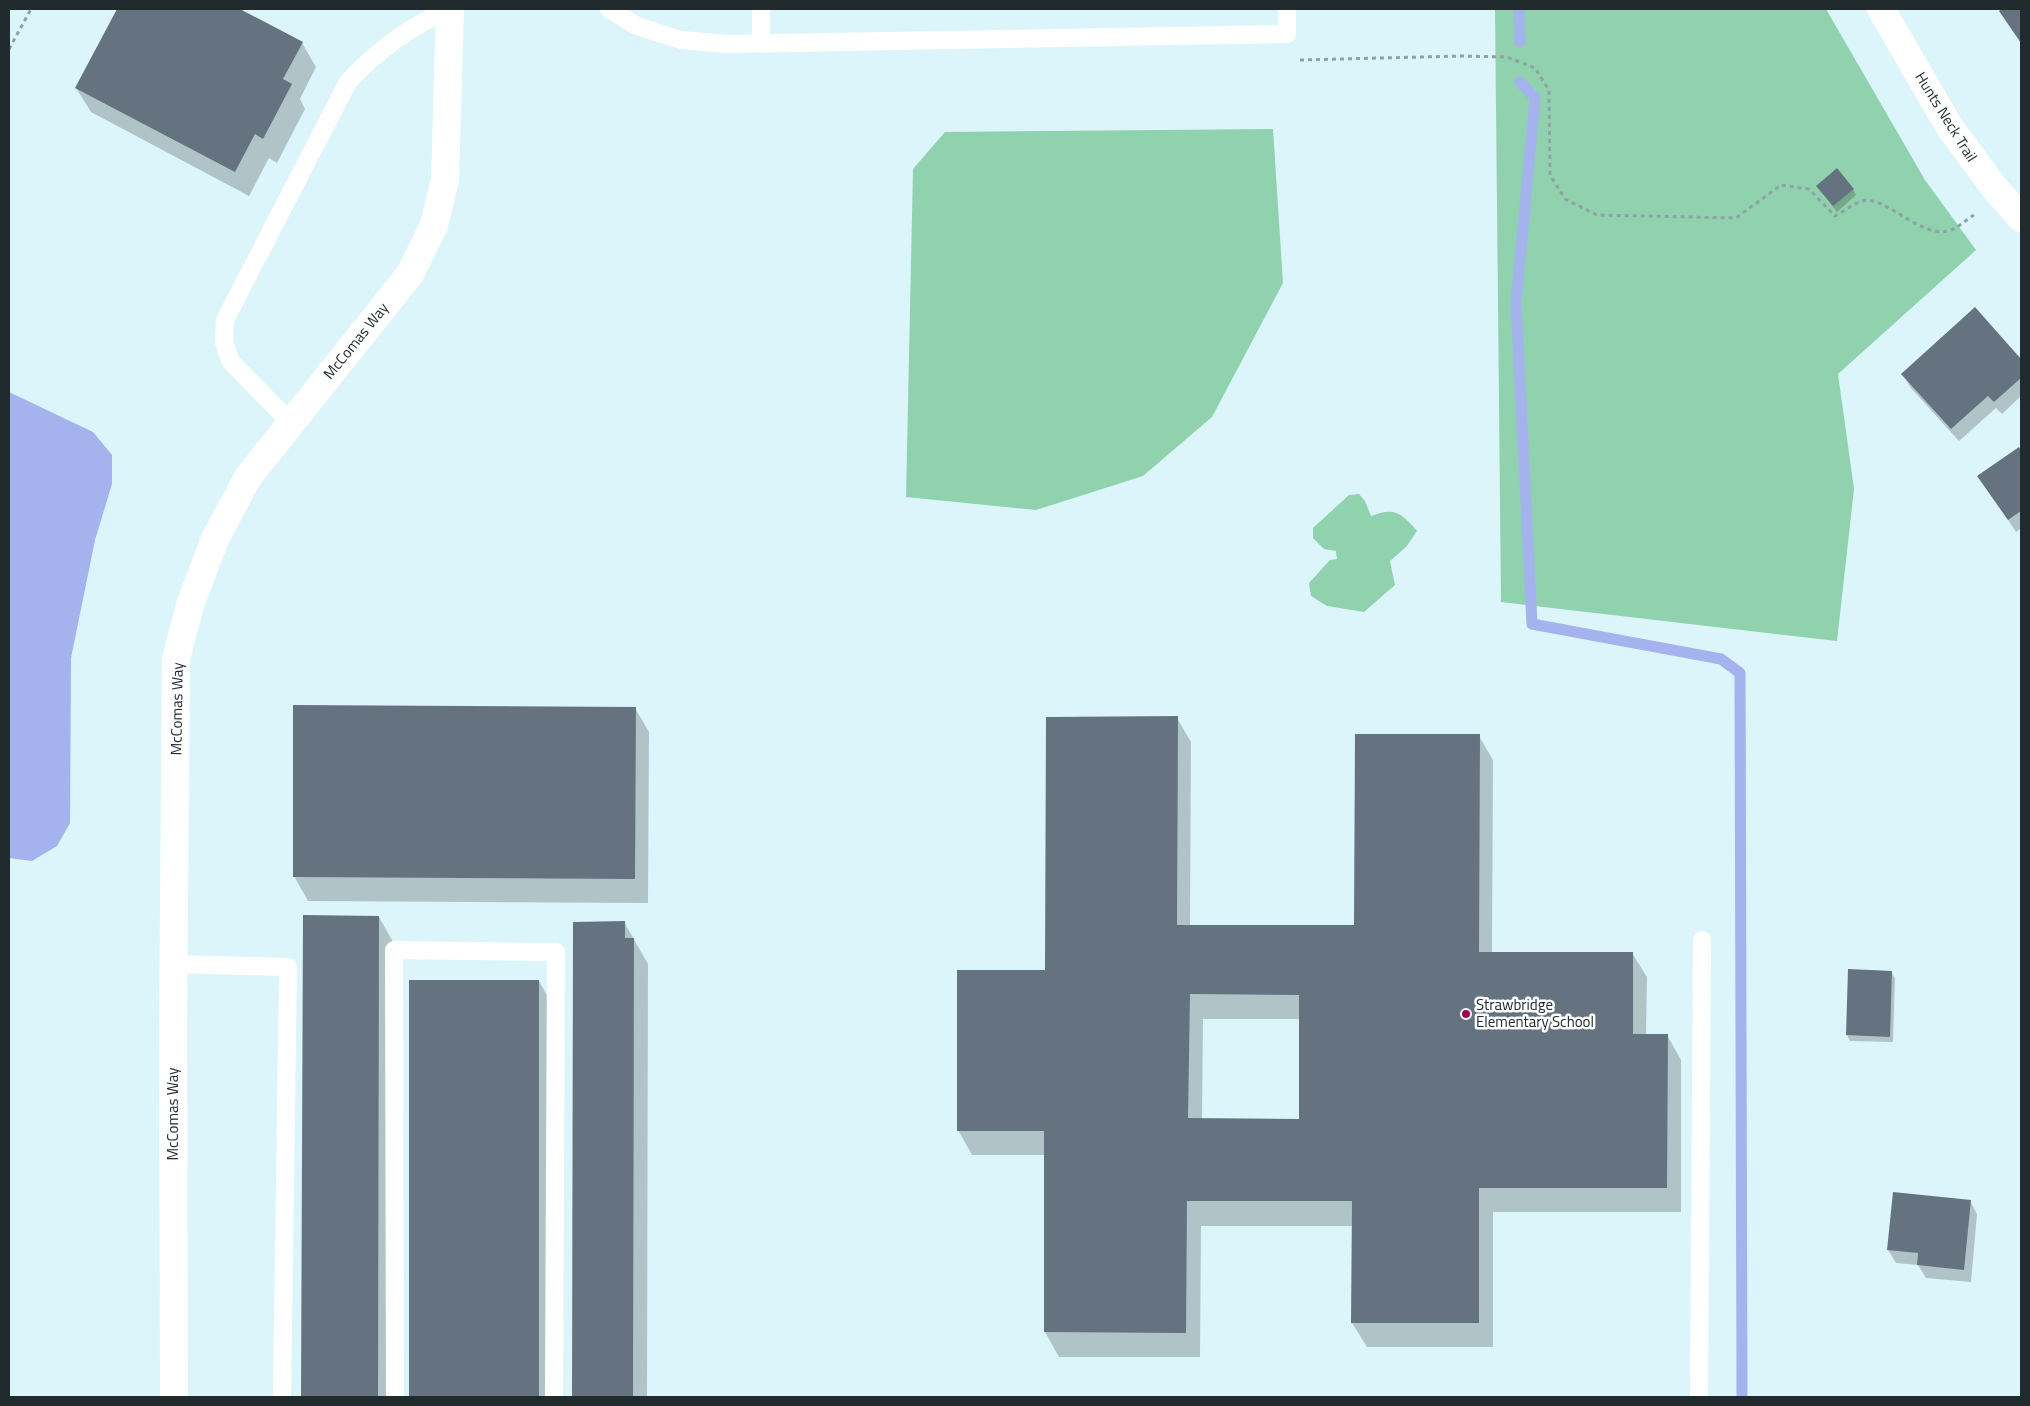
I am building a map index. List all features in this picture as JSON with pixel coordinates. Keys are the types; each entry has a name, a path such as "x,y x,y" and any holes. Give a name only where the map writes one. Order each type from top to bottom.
{"street":[{"name":"McComas Way","path":"174,1397 176,659 190,605 215,540 248,477 410,274 434,224 445,180 451,9"},
{"name":"Hunts Neck Trail","path":"1881,9 1948,126 2001,196 2021,218"}],"lane":[{"path":"291,423 232,362 224,342 225,320 348,82 368,61 409,31 451,9"},
{"path":"609,9 637,26 681,40 727,44 1287,34 1287,9"},
{"path":"761,9 761,44"},
{"path":"1699,1397 1702,940"},
{"path":"395,1397 394,950 556,952 554,1397"},
{"path":"174,964 288,967 282,1397"}],"path":[{"path":"9,48 30,9"},
{"path":"1287,34 1287,60 1462,56 1507,57 1535,68 1549,90 1550,175 1565,199 1597,215 1736,218 1781,185 1809,189 1835,216 1862,201 1875,200 1904,218 1936,231 1951,230 2001,196"}],"green space":[{"path":"1495,9 1826,9 1925,180 1976,250 1838,374 1854,489 1837,641 1501,602"},
{"path":"1273,129 1283,283 1212,417 1143,476 1036,510 906,497 913,169 945,132"},
{"path":"1359,494 1365,501 1371,516 1386,512 1397,513 1406,519 1417,531 1406,547 1390,561 1395,585 1364,612 1327,606 1311,596 1309,583 1330,560 1337,559 1336,551 1324,549 1313,538 1313,528 1349,495"}],"water":[{"path":"9,392 93,432 112,455 112,484 95,540 71,658 70,823 57,846 32,861 9,858"}],"building":[{"path":"117,9 240,9 303,42 283,79 292,84 263,139 255,134 235,172 75,88"},
{"path":"2002,9 2021,9 2021,43 1999,11"},
{"path":"1837,168 1854,189 1833,206 1816,186"},
{"path":"1975,307 2021,359 2021,378 1994,402 1988,396 1951,429 1901,374"},
{"path":"2019,447 2021,451 2021,511 2008,520 1977,476"},
{"path":"293,705 636,707 635,879 293,877"},
{"name":"Strawbridge Elementary School","path":"1178,716 1177,925 1354,925 1355,734 1480,734 1479,952 1633,952 1633,1034 1668,1034 1667,1188 1479,1188 1479,1323 1351,1323 1352,1201 1187,1201 1186,1333 1044,1332 1044,1131 957,1131 957,970 1045,970 1046,717","holes":["1190,994 1299,995 1299,1119 1188,1118"]},
{"path":"303,915 379,916 378,1397 301,1397"},
{"path":"625,921 625,938 634,938 633,1397 572,1397 573,922"},
{"path":"1848,969 1892,971 1890,1037 1846,1035"},
{"path":"409,980 539,980 539,1397 409,1397"},
{"path":"1893,1192 1971,1200 1964,1270 1917,1265 1918,1253 1887,1250"}],"waterway":[{"path":"1519,9 1520,42"},
{"path":"1520,82 1535,98 1516,302 1532,624 1721,659 1740,673 1742,1397"}],"place":[{"name":"Strawbridge Elementary School","path":"1466,1014"}]}
